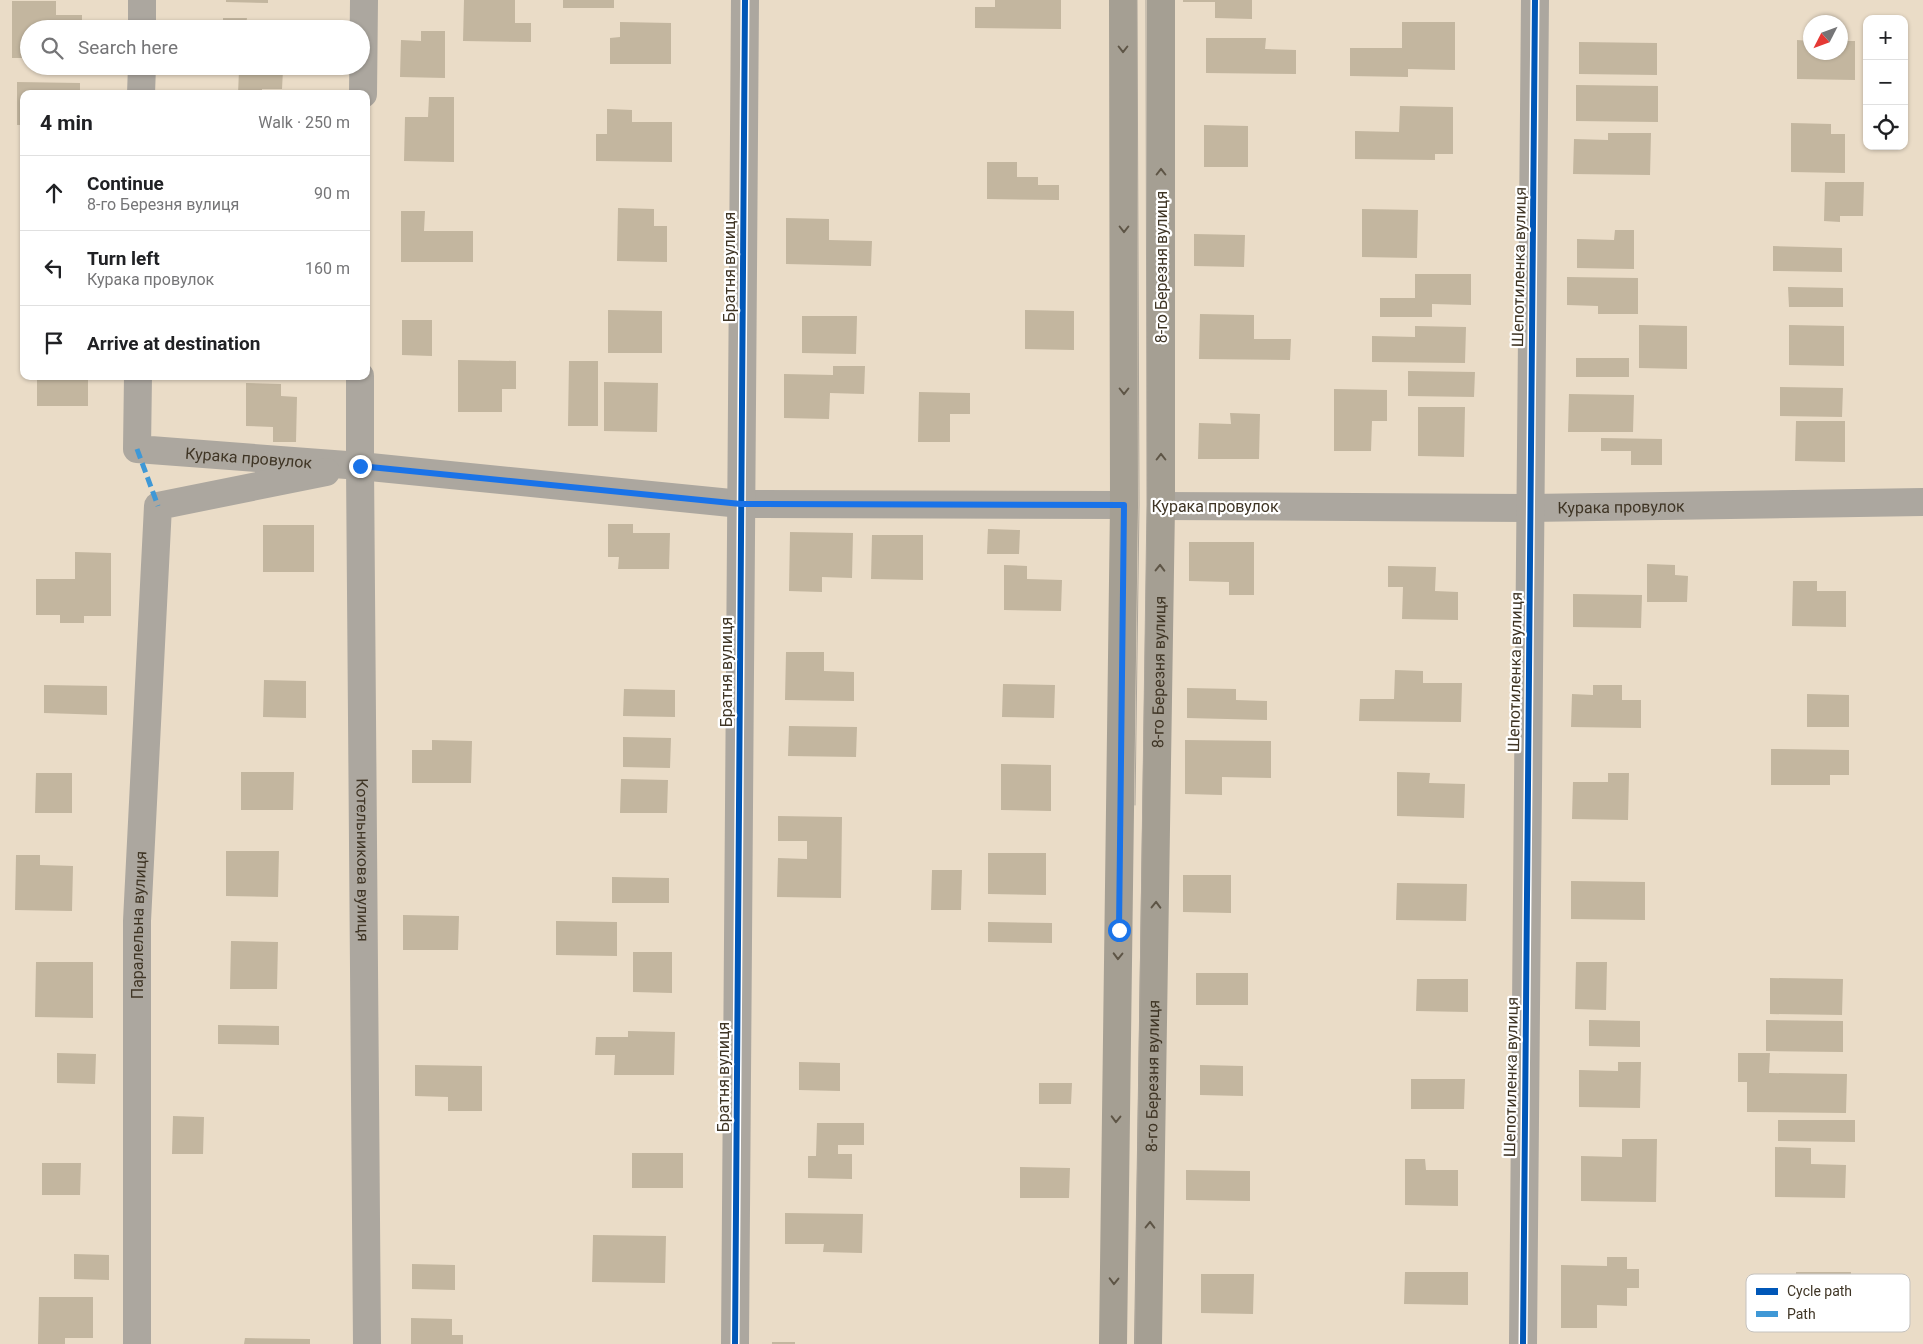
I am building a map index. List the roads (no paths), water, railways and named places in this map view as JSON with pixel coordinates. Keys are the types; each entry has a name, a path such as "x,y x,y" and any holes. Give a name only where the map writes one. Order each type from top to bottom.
{"main road":[{"path":"1113,1344 1124,505 1123,0"},
{"name":"8-го Березня вулиця","path":"1148,1344 1161,506 1161,0"},
{"name":"Курака провулок","path":"1124,505 1161,506"}],"street":[{"path":"142,0 142,20"},
{"path":"364,0 364,20"},
{"name":"Братня вулиця","path":"735,1344 745,0"},
{"name":"Шепотиленка вулиця","path":"1523,1344 1535,0"},
{"path":"141,90 142,75"},
{"path":"363,75 363,90"},
{"name":"Курака провулок","path":"138,380 137,449 360,466 741,504 1124,505"},
{"name":"Котельникова вулиця","path":"360,380 367,1344"},
{"name":"Курака провулок","path":"158,506 360,466"},
{"name":"Курака провулок","path":"1161,506 1530,508 1923,502"},
{"name":"Паралельна вулиця","path":"138,1344 137,921 158,506"}],"tram line":[{"path":"1135,805 1139,505 1137,0"},
{"path":"1135,1344 1147,505 1146,0"}]}
